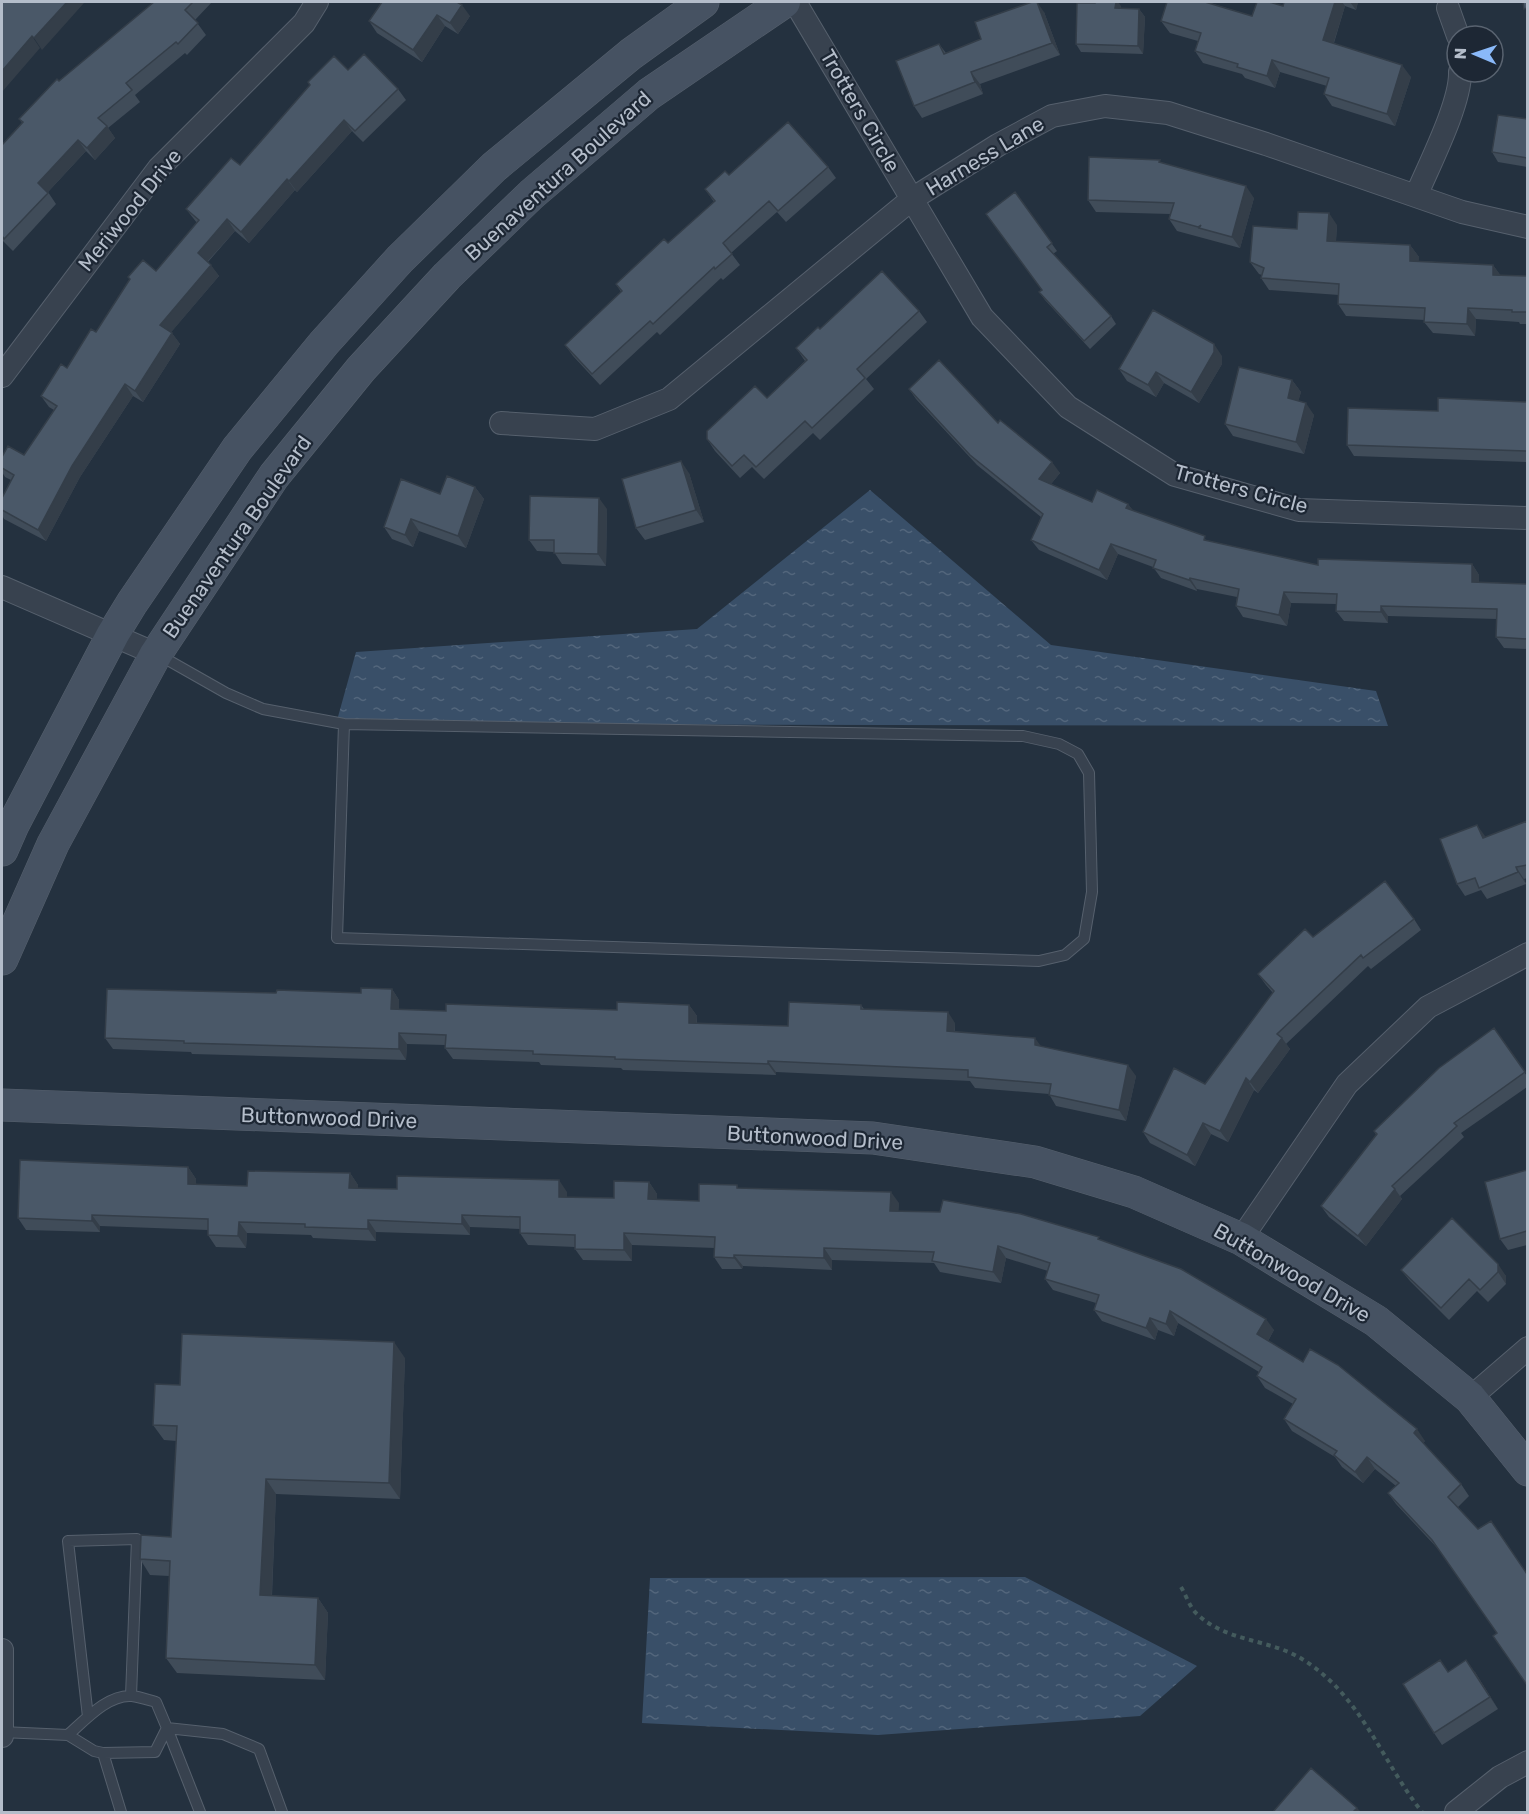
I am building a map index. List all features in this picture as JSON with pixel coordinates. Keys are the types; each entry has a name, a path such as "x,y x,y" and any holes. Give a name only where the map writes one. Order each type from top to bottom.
{"main road":[{"name":"Buenaventura Boulevard","path":"2,850 112,634 237,449 324,343 400,259 494,167 631,54 704,2"},
{"name":"Buenaventura Boulevard","path":"2,958 53,844 156,654 274,476 361,369 447,276 532,194 649,94 784,2"},
{"name":"Buttonwood Drive","path":"2,1106 873,1138 1035,1162 1134,1192 1241,1239 1376,1321 1470,1398 1527,1470"}],"street":[{"name":"Meriwood Drive","path":"2,376 159,168 304,23 317,2"},
{"name":"Trotters Circle","path":"795,2 982,317 1068,407 1176,475 1299,510 1527,518"},
{"path":"1448,8 1454,24"},
{"path":"1416,196 1451,111 1459,84"},
{"name":"Harness Lane","path":"501,423 595,429 669,399 912,200 998,145 1053,116 1105,106 1168,113 1462,212 1527,227"},
{"path":"2,586 156,654"},
{"path":"1241,1239 1347,1084 1428,1007 1527,954"},
{"path":"1470,1398 1527,1348"},
{"path":"2,1650 2,1733"},
{"path":"1456,1812 1500,1777 1527,1762"}],"lane":[{"path":"156,654 226,693 263,709 344,724 1023,736 1059,744 1078,754 1089,773 1092,891 1084,939 1065,955 1039,961 337,938 344,724"},
{"path":"88,1717 68,1541 137,1539 131,1696"},
{"path":"68,1735 88,1717 115,1699 131,1696 156,1702 200,1812"},
{"path":"2,1733 68,1735 94,1751 103,1753 155,1752 167,1728"},
{"path":"167,1728 223,1734 259,1749 282,1812"},
{"path":"103,1753 121,1812"}],"path":[{"path":"1181,1587 1196,1613 1213,1627 1300,1657 1324,1674 1345,1695 1362,1717 1394,1773 1422,1812"}],"water":[{"path":"870,490 1051,645 1376,691 1388,726 336,724 356,652 697,629"},
{"path":"1025,1577 1197,1666 1140,1716 878,1735 642,1723 650,1578"}],"building":[{"path":"2,2 67,2 34,38 32,36 2,71"},
{"path":"154,2 193,2 185,10 198,23 178,44 176,42 126,83 132,90 98,118 107,126 87,148 78,140 38,183 48,193 4,239 2,236 2,145 23,122 19,119 57,79 59,81"},
{"path":"382,2 457,2 462,5 450,23 437,15 413,50 369,21"},
{"path":"1037,2 1052,43 971,72 975,82 914,106 896,61 939,44 944,54 981,39 975,22"},
{"path":"1116,2 1115,8 1139,9 1138,46 1076,44 1077,3"},
{"path":"1167,2 1205,2 1252,16 1257,2 1269,2 1283,6 1284,2 1335,2 1323,40 1402,65 1387,114 1324,94 1329,78 1272,60 1267,76 1237,67 1238,64 1195,51 1201,33 1161,21"},
{"path":"1523,2 1527,2 1527,8 1524,9"},
{"path":"364,54 398,89 355,131 344,120 289,181 287,179 241,232 227,219 198,253 211,265 160,325 172,333 135,391 125,384 72,466 38,530 2,510 2,498 14,475 2,468 2,457 8,446 24,455 57,406 41,396 61,364 67,368 91,329 96,332 130,279 128,277 143,260 156,271 199,220 186,209 231,158 240,165 310,85 308,82 334,56 348,70"},
{"path":"1498,115 1527,119 1527,158 1492,152"},
{"path":"788,122 828,167 778,211 769,201 723,243 732,254 715,269 714,267 653,324 650,321 592,374 565,345 622,291 616,284 664,239 668,243 715,201 705,189 725,171 729,175"},
{"path":"1089,157 1160,160 1159,162 1246,186 1232,237 1199,228 1201,225 1198,227 1169,219 1174,203 1088,200"},
{"path":"1015,192 1052,243 1047,247 1111,316 1084,341 1039,292 1042,290 986,214"},
{"path":"1298,212 1329,213 1327,241 1410,245 1410,261 1493,265 1493,275 1527,276 1527,312 1468,308 1467,324 1424,322 1425,308 1338,304 1339,284 1261,278 1264,268 1250,262 1253,226 1297,229"},
{"path":"882,271 919,311 857,369 865,378 812,428 805,421 756,467 744,455 732,466 707,439 707,431 755,386 767,398 807,360 796,348 818,327 820,329"},
{"path":"1153,310 1214,344 1214,352 1191,392 1156,372 1148,385 1119,369"},
{"path":"939,360 998,423 1000,420 1052,462 1039,479 1092,502 1097,490 1128,504 1126,508 1205,536 1204,540 1318,565 1318,559 1472,564 1472,582 1527,584 1527,639 1496,637 1497,609 1381,606 1381,612 1336,611 1337,594 1284,592 1279,615 1236,606 1239,589 1190,578 1189,580 1153,568 1156,560 1111,544 1099,570 1031,540 1043,514 970,455 909,389"},
{"path":"1239,367 1292,380 1288,398 1306,403 1296,442 1225,424"},
{"path":"1438,398 1527,402 1527,451 1347,445 1348,408 1438,411"},
{"path":"681,461 696,510 636,528 622,479"},
{"path":"447,476 475,487 458,536 411,519 405,535 384,527 401,479 440,494"},
{"path":"530,496 599,498 598,554 554,553 554,540 529,540"},
{"path":"1527,821 1527,865 1516,867 1518,872 1479,888 1475,878 1457,884 1440,839 1477,825 1483,838"},
{"path":"1385,881 1414,919 1363,958 1361,955 1277,1034 1282,1038 1250,1082 1246,1078 1220,1131 1203,1123 1187,1155 1143,1132 1174,1068 1205,1084 1274,991 1258,974 1305,929 1313,937"},
{"path":"361,988 392,989 391,1009 446,1011 446,1004 617,1010 617,1002 689,1005 689,1023 788,1026 789,1002 861,1005 861,1009 948,1012 947,1031 1035,1038 1035,1045 1128,1065 1119,1110 1049,1095 1051,1084 968,1077 968,1070 768,1061 768,1064 615,1059 615,1057 533,1054 533,1051 445,1048 446,1035 399,1033 399,1049 184,1043 184,1041 105,1038 107,989 361,993"},
{"path":"1494,1028 1525,1072 1454,1123 1457,1126 1392,1186 1395,1189 1358,1236 1321,1206 1377,1134 1374,1131 1439,1068"},
{"path":"20,1160 188,1167 188,1184 247,1186 248,1171 350,1173 349,1188 397,1189 397,1176 559,1180 559,1197 614,1198 614,1181 649,1182 648,1199 699,1201 699,1184 737,1185 737,1188 891,1192 890,1211 940,1212 943,1200 1021,1214 1099,1237 1098,1239 1181,1269 1266,1319 1257,1334 1303,1362 1310,1349 1338,1365 1417,1429 1414,1433 1461,1484 1448,1497 1478,1529 1491,1521 1527,1574 1527,1685 1493,1636 1497,1633 1432,1540 1388,1493 1399,1483 1367,1457 1355,1472 1334,1455 1337,1451 1284,1419 1296,1399 1257,1376 1262,1367 1170,1311 1166,1324 1150,1318 1146,1328 1094,1310 1099,1295 1045,1279 1050,1263 998,1246 993,1272 932,1261 934,1252 824,1248 824,1258 734,1255 734,1258 714,1257 715,1237 624,1233 624,1250 575,1249 575,1235 520,1233 520,1217 462,1215 462,1224 368,1220 368,1229 239,1222 238,1236 208,1235 208,1219 92,1215 92,1221 18,1218"},
{"path":"1527,1170 1527,1231 1500,1239 1485,1182"},
{"path":"1452,1218 1498,1264 1498,1272 1480,1290 1469,1279 1441,1308 1401,1270"},
{"path":"182,1334 394,1342 389,1483 266,1479 260,1595 318,1598 315,1665 166,1658 170,1561 140,1559 141,1535 171,1537 177,1426 153,1425 155,1384 180,1385"},
{"path":"1440,1660 1448,1672 1466,1660 1490,1697 1434,1733 1403,1684"},
{"path":"1311,1768 1357,1808 1353,1812 1273,1812"}]}
